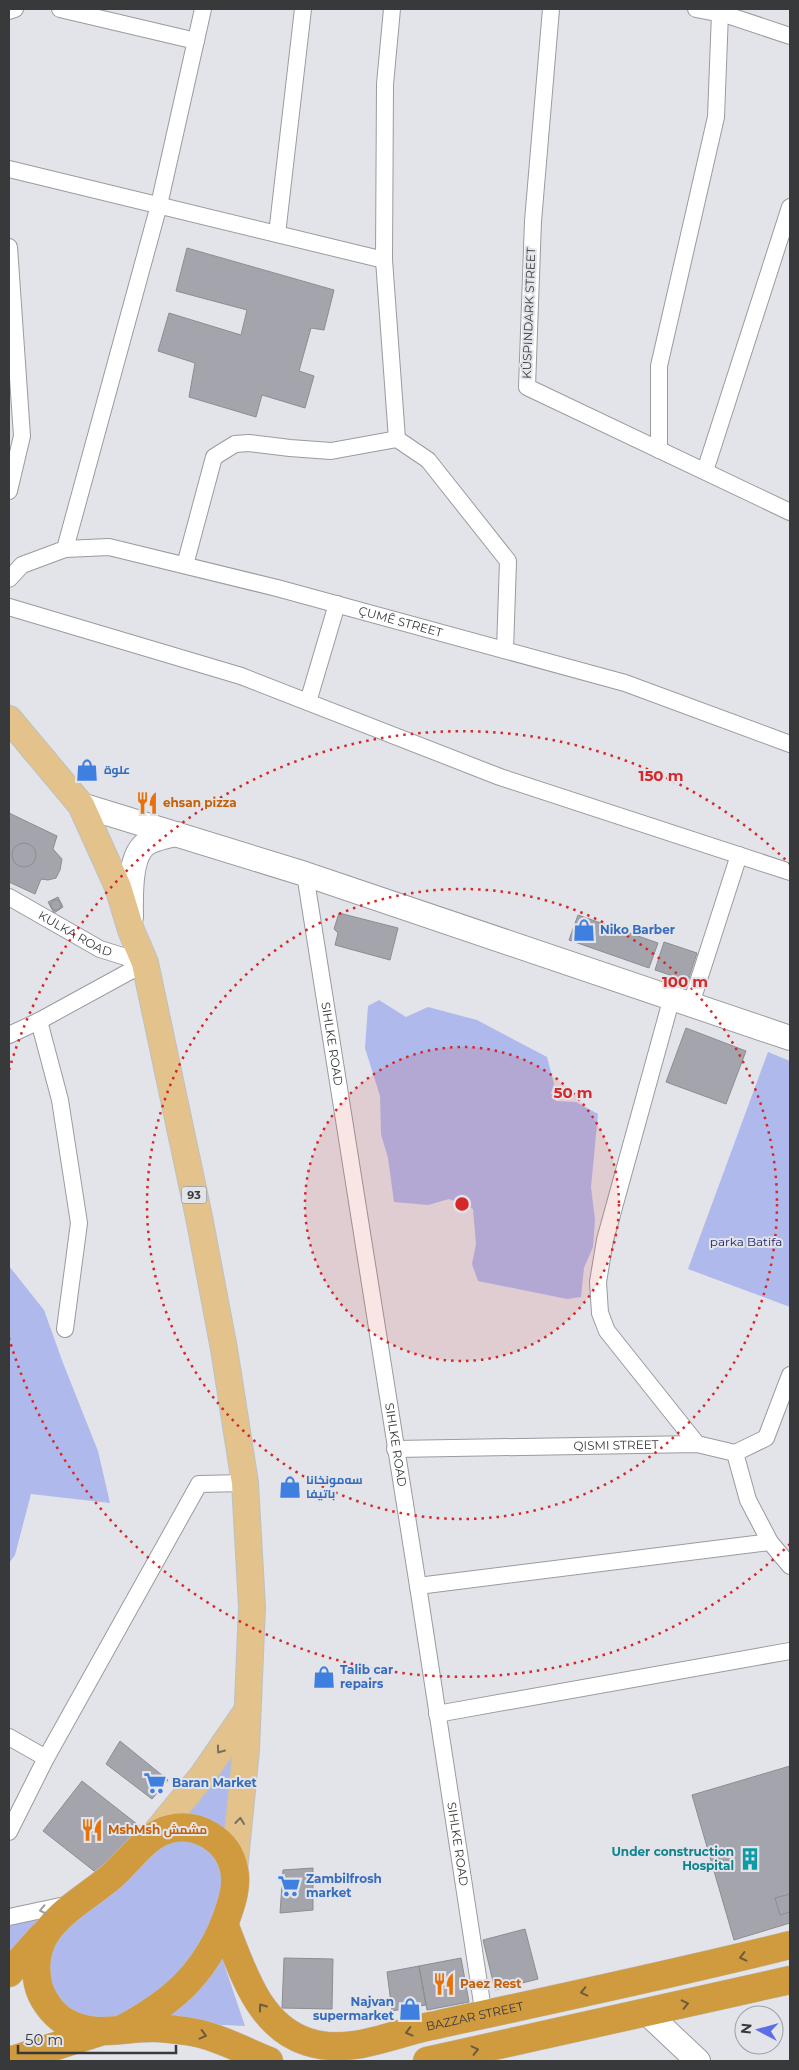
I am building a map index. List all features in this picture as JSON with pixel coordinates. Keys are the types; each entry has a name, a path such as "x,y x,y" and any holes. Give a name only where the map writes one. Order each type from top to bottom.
{"highway":[{"path":"9,1973 58,1919 110,1877 153,1836 169,1829 186,1827 203,1831 218,1840 229,1854 234,1870 235,1887 232,1903 205,1962 177,1993 155,2011 110,2031 9,2061"},
{"name":"BAZZAR STREET","path":"224,1924 260,2006 281,2028 307,2042 337,2048 366,2043 790,1945"},
{"path":"45,1933 37,1951 35,1971 39,1990 44,1999 63,2021 81,2029 110,2031 154,2028 189,2032 222,2040 269,2061"},
{"path":"428,2061 790,1980"}],"main road":[{"name":"93","path":"9,719 80,804 118,888 131,930 145,963 199,1217 221,1330 245,1483 252,1607 243,1790 234,1870"},
{"path":"80,804 304,874 790,1038"},
{"path":"131,930 131,886 136,857 146,844 162,837 177,834"},
{"path":"153,1836 203,1774 248,1710"},
{"path":"647,2013 698,2061"}],"street":[{"path":"9,11 15,9"},
{"path":"60,9 196,41"},
{"path":"65,549 159,205 203,9"},
{"path":"276,234 303,9"},
{"path":"392,9 385,84 384,260 397,439"},
{"name":"KÛSPINDARK STREET","path":"551,9 533,221 526,387 790,512"},
{"path":"696,9 720,13 790,36"},
{"path":"660,450 659,366 716,117 720,13"},
{"path":"9,169 384,260"},
{"path":"705,471 790,207"},
{"path":"9,247 22,436 9,491"},
{"path":"186,565 214,457 228,448 235,444 249,443 331,451 397,439 428,460 508,562 505,650"},
{"name":"ÇUMÊ STREET","path":"9,579 22,565 65,549 109,547 337,604 625,683 790,744"},
{"path":"308,702 337,604"},
{"path":"9,607 241,676 500,777 790,872"},
{"path":"697,1444 606,1331 600,1313 598,1282 605,1240 681,1001 739,855"},
{"name":"SIHLKE ROAD","path":"304,874 418,1586 484,2016"},
{"name":"KULKA ROAD","path":"10,900 100,949 145,963"},
{"path":"9,1035 39,1021 145,963"},
{"path":"39,1021 60,1100 79,1223 66,1329"},
{"path":"790,1375 766,1438 735,1453 748,1500 770,1542 790,1566"},
{"name":"QISMI STREET","path":"395,1448 697,1444 735,1453"},
{"path":"9,1832 46,1758 199,1484 245,1483"},
{"path":"418,1586 770,1542"},
{"path":"437,1714 790,1651"},
{"path":"9,1737 46,1758"},
{"path":"9,1917 77,1903"}],"green space":[{"path":"379,1000 406,1017 428,1007 477,1020 547,1057 554,1084 551,1093 556,1101 576,1102 598,1114 591,1187 595,1220 593,1247 584,1268 581,1297 567,1299 478,1281 472,1264 476,1244 473,1209 449,1199 428,1205 394,1202 388,1158 381,1134 380,1096 365,1048 368,1006"},
{"name":"parka Batifa","path":"768,1052 790,1061 790,1307 688,1269"},
{"path":"9,1266 44,1310 98,1451 110,1503 31,1494 15,1555 9,1563"},
{"path":"238,1749 231,1839 186,1817"},
{"path":"181,1837 201,1842 217,1855 223,1885 217,1916 189,1967 126,2016 95,2021 68,2014 49,1997 46,1953 57,1932 159,1844"},
{"path":"48,1917 9,1961 9,1925"},
{"path":"221,1955 245,2026 158,2022"}],"building":[{"path":"187,248 334,290 324,330 311,328 299,371 314,376 305,408 262,395 256,417 189,397 195,363 158,351 169,313 241,335 247,310 176,291"},
{"path":"9,813 57,836 53,849 62,859 60,870 56,878 41,879 35,894 9,882"},
{"path":"24,843 33,846 36,855 33,864 24,867 15,864 12,855 15,846"},
{"path":"58,897 63,907 54,913 48,902"},
{"path":"56,900 61,905 56,910 51,905"},
{"path":"339,913 398,928 390,960 335,945 338,933 334,929"},
{"path":"578,915 658,943 649,968 569,940"},
{"path":"664,942 697,953 688,981 655,970"},
{"path":"686,1028 746,1051 726,1104 666,1082"},
{"path":"120,1741 168,1780 152,1799 106,1764"},
{"name":"Under construction Hospital","path":"790,1766 790,1923 734,1940 692,1795"},
{"name":"MshMsh مشمش","path":"82,1781 142,1828 103,1878 43,1831"},
{"path":"313,1868 313,1910 280,1913 283,1870"},
{"path":"790,1894 790,1912 780,1915 775,1898"},
{"path":"525,1929 538,1979 495,1990 483,1940"},
{"path":"284,1958 333,1959 332,2009 282,2008"},
{"name":"Paez Rest","path":"461,1958 469,2002 427,2010 419,1966"},
{"path":"419,1966 426,2005 392,2011 387,1972"}],"place":[{"name":"علوة","path":"87,770"},
{"name":"ehsan pizza","path":"147,803"},
{"name":"Niko Barber","path":"584,930"},
{"name":"سه‌مونخانا باتيفا","path":"290,1487"},
{"name":"Talib car repairs","path":"324,1677"},
{"name":"Baran Market","path":"155,1783"},
{"name":"MshMsh مشمش","path":"92,1830"},
{"name":"Under construction Hospital","path":"750,1859"},
{"name":"Zambilfrosh market","path":"289,1886"},
{"name":"Paez Rest","path":"444,1984"},
{"name":"Najvan supermarket","path":"410,2009"}]}
